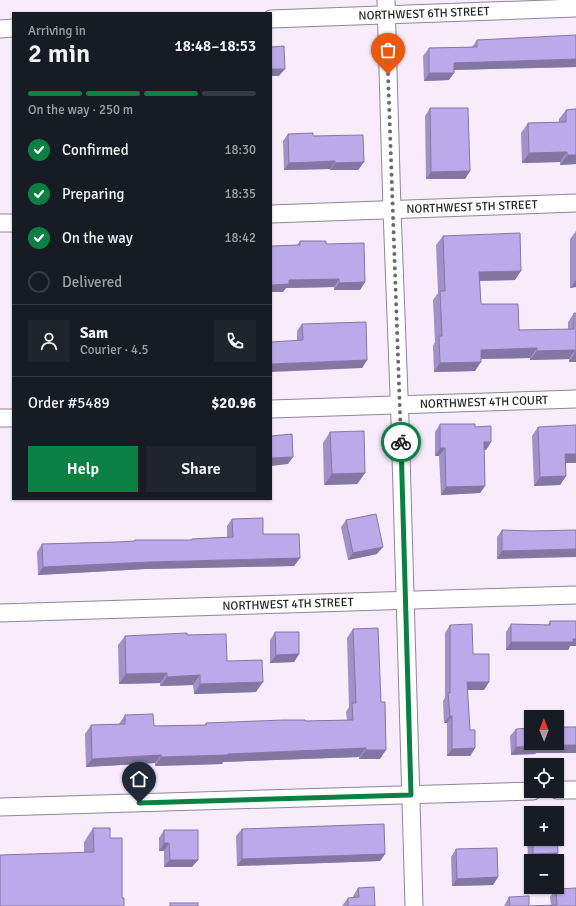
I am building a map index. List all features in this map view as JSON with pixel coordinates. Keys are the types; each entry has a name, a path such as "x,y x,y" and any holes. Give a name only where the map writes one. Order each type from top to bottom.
{"street":[{"name":"NORTHWEST 6TH STREET","path":"272,19 386,7 576,8"},
{"path":"386,7 400,404 414,906"},
{"path":"0,29 12,28"},
{"name":"NORTHWEST 5TH STREET","path":"272,214 576,204"},
{"path":"0,223 12,223"},
{"name":"NORTHWEST 4TH COURT","path":"272,409 576,399"},
{"path":"0,418 12,418"},
{"name":"NORTHWEST 4TH STREET","path":"0,613 576,595"},
{"path":"564,790 576,790"},
{"path":"0,807 524,791"}],"building":[{"path":"576,35 576,59 454,63 454,73 429,73 429,48 477,47 477,40"},
{"path":"284,46 285,69 272,69 272,47"},
{"path":"430,108 468,108 470,171 431,172"},
{"path":"576,109 576,155 567,155 567,152 529,153 528,123 566,122 566,110"},
{"path":"313,133 313,136 363,135 364,162 335,163 335,161 289,163 288,134"},
{"path":"520,233 521,271 479,272 481,304 518,304 519,330 574,329 574,313 576,313 576,353 575,350 537,351 537,348 481,350 481,362 440,363 439,336 442,336 440,291 445,291 443,236"},
{"path":"300,241 326,241 326,244 364,243 365,282 339,283 339,279 289,280 289,284 272,285 272,246 300,245"},
{"path":"366,322 367,360 272,364 272,342 303,340 302,324"},
{"path":"440,424 475,424 475,427 491,426 491,442 484,442 485,486 446,487 445,448 440,448"},
{"path":"576,425 576,454 565,454 566,476 540,477 538,427"},
{"path":"364,431 365,473 332,474 330,432"},
{"path":"292,434 293,457 272,458 272,436"},
{"path":"376,514 383,547 353,553 346,520"},
{"path":"263,518 263,534 299,534 300,558 150,562 43,567 42,544 135,540 192,540 233,537 232,519"},
{"path":"502,530 576,530 576,549 502,551"},
{"path":"550,621 576,621 576,639 573,639 573,642 511,642 511,624 550,625"},
{"path":"472,624 473,654 489,654 489,682 467,682 470,730 475,730 475,748 452,749 452,716 450,716 448,693 450,693 450,625"},
{"path":"378,628 381,702 385,702 386,750 366,750 366,748 228,755 161,757 161,755 92,759 91,725 125,724 125,715 153,714 154,726 206,725 206,723 284,720 353,720 352,703 356,703 353,629"},
{"path":"275,632 299,632 299,654 276,655"},
{"path":"187,633 187,635 226,634 227,661 262,660 263,682 200,684 200,675 167,677 167,673 126,674 125,636"},
{"path":"564,727 576,727 576,745 564,745"},
{"path":"524,728 524,747 516,747 516,729"},
{"path":"384,824 385,854 242,859 242,829"},
{"path":"93,828 110,828 110,838 122,838 122,898 124,898 124,906 0,906 0,855 94,852"},
{"path":"164,830 198,830 198,860 170,860 169,843 164,843"},
{"path":"533,846 558,846 558,853 533,854"},
{"path":"497,848 498,877 457,879 456,849"},
{"path":"374,887 375,906 348,906 348,898 359,897 358,888"},
{"path":"576,888 576,906 530,906 557,905 556,894 564,894 564,889"},
{"path":"529,896 529,906 510,906 509,897"},
{"path":"170,903 198,903 198,906 170,906"}],"way so far":[{"path":"388,74 401,442"}],"route":[{"path":"139,803 411,795 401,442"}]}
